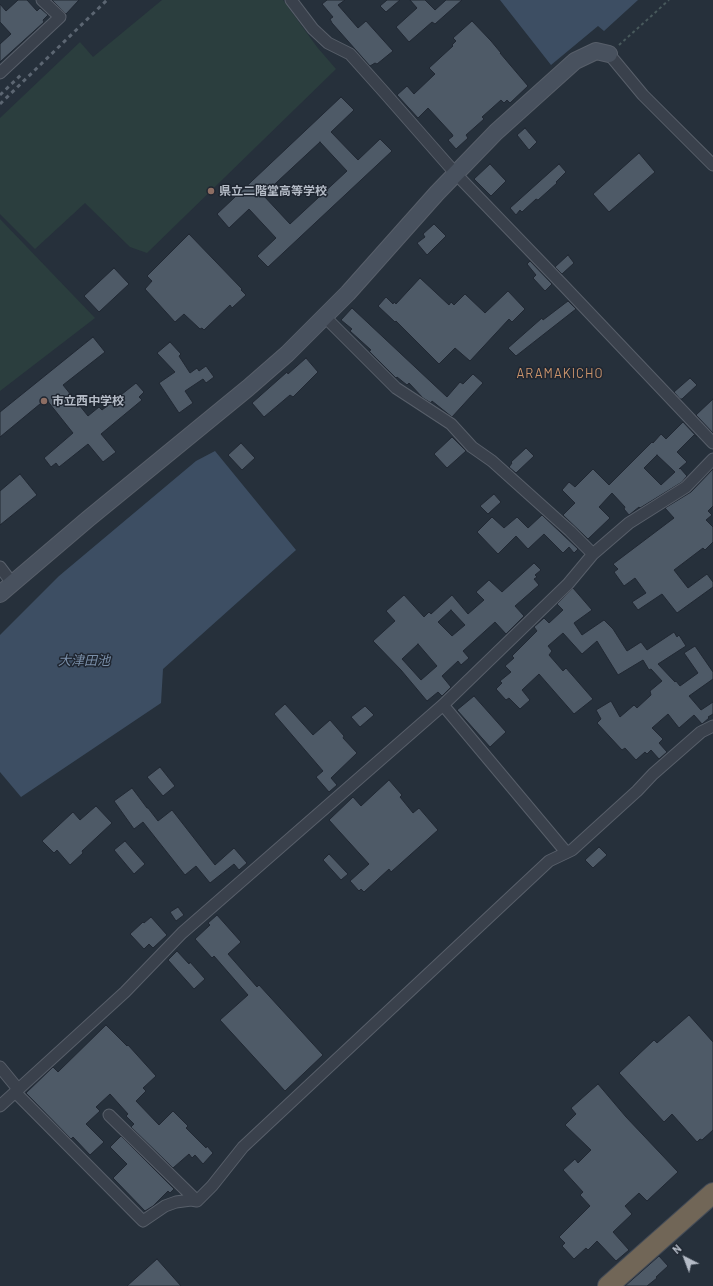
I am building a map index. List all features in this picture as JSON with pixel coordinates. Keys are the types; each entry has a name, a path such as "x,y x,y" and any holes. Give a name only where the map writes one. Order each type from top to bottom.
{"highway":[{"path":"608,1286 713,1193"}],"street":[{"path":"0,73 60,17 42,0"},
{"path":"291,0 313,29 328,43 350,54 456,174 564,285 713,443"},
{"path":"0,594 248,388 286,354 348,293 437,193 496,132 575,61 596,51 609,54 644,94 713,165"},
{"path":"325,317 396,388 451,424 472,447 492,461 593,554"},
{"path":"0,1106 125,992 182,933 442,706 568,584 593,554 629,523 686,487 713,459"},
{"path":"0,567 12,583"},
{"path":"442,706 566,852"},
{"path":"197,1201 212,1186 220,1174 248,1141 550,861 572,850 637,791 653,774 701,732 713,726"},
{"path":"0,1067 17,1090 143,1221 165,1206 176,1202 191,1200 197,1201"},
{"path":"110,1115 197,1201"}],"path":[{"path":"609,54 669,0"}],"shaded area":[{"path":"162,0 283,0 317,47 336,69 147,253 130,247 85,203 35,249 0,214 0,118 80,42 93,57"},
{"path":"0,219 95,318 0,391"}],"water":[{"path":"500,0 638,0 604,31 598,26 551,65"},
{"name":"大津田池","path":"215,451 296,550 163,669 161,703 21,797 0,772 0,635 59,576 196,461"}],"building":[{"path":"18,0 27,0 37,11 40,8 48,15 43,20 44,22 0,62 0,44 11,34 0,22 0,4 6,11"},
{"path":"52,0 79,0 66,14"},
{"path":"327,0 345,0 338,5 358,28 366,21 393,51 377,64 375,63 370,66 332,23 330,19 333,17 322,4"},
{"path":"387,0 400,0 386,12 380,6"},
{"path":"410,0 425,0 435,10 446,0 462,0 435,24 432,22 409,42 396,27 417,8"},
{"path":"472,21 491,41 528,86 510,103 507,100 504,103 501,100 482,117 484,119 466,135 468,138 456,149 448,140 453,136 452,134 428,108 418,118 397,95 407,86 414,94 435,74 429,68 453,46 452,45 456,41 453,38"},
{"path":"341,97 354,110 331,132 358,160 380,139 392,151 268,267 257,256 276,238 249,209 229,228 217,214","holes":["320,142 347,171 290,224 263,195"]},
{"path":"525,128 537,142 529,150 517,135"},
{"path":"639,153 655,172 609,212 593,194"},
{"path":"490,164 506,181 491,196 474,179"},
{"path":"559,164 566,172 556,182 557,183 538,200 536,199 522,212 520,210 516,215 510,208"},
{"path":"434,224 446,236 427,255 417,243 425,237 423,234"},
{"path":"189,234 246,295 232,308 230,305 204,330 202,328 200,329 184,314 175,322 145,289 152,281 147,276"},
{"path":"568,255 574,263 562,274 555,267"},
{"path":"530,261 552,284 545,291 533,278 536,275 527,264"},
{"path":"114,268 129,284 99,312 84,296"},
{"path":"420,278 449,305 451,302 454,305 465,294 485,313 508,291 525,309 512,322 509,319 470,361 455,348 439,364 396,321 395,322 378,306 386,297 393,304 394,302 396,304"},
{"path":"568,301 576,309 516,356 508,348 542,318 543,320"},
{"path":"352,308 447,397 460,382 463,384 473,374 483,383 452,417 432,401 431,403 423,398 409,383 407,385 397,377 396,378 369,351 371,350 350,331 352,329 341,320"},
{"path":"93,337 105,352 63,385 88,416 99,407 102,410 136,383 144,392 139,397 142,400 101,434 116,452 103,462 88,444 59,467 56,463 51,467 44,458 73,433 46,399 0,437 0,412"},
{"path":"170,342 181,354 179,356 190,373 197,368 199,371 206,366 214,377 206,383 203,379 185,391 193,403 179,413 159,383 175,372 157,353"},
{"path":"306,358 318,372 293,397 290,395 264,417 252,403 287,372 288,374"},
{"path":"690,378 697,385 682,399 680,399 674,392"},
{"path":"713,399 713,433 696,415"},
{"path":"683,422 697,437 694,435 677,452 687,462 680,468 687,476 682,482 640,508 639,507 629,515 624,509 625,507 612,493 599,507 610,518 588,539 563,515 575,503 562,490 569,482 575,487 593,469 609,485 661,434 666,439","holes":["657,455 675,472 661,485 644,468"]},
{"path":"452,437 466,451 447,468 434,454"},
{"path":"241,443 255,458 242,470 228,455"},
{"path":"526,448 534,456 516,473 509,467 512,463 511,462"},
{"path":"713,469 713,506 708,511 712,515 706,520 713,527 713,542 705,550 703,548 674,570 688,588 707,574 713,582 713,587 677,613 662,594 638,610 632,602 646,593 635,578 624,586 614,572 618,569 613,564 674,518 665,508 691,492"},
{"path":"20,474 37,495 0,525 0,491"},
{"path":"494,494 501,502 488,514 480,506"},
{"path":"542,515 578,549 574,553 569,547 563,553 544,534 528,549 516,536 498,554 477,532 492,517 504,528 517,517 528,528"},
{"path":"534,563 541,570 535,575 537,577 534,579 539,585 515,606 524,616 506,634 495,622 463,651 469,658 461,665 458,661 442,676 451,687 442,696 438,692 427,701 401,670 373,641 395,621 386,611 404,595 424,617 429,612 431,614 452,595 468,614 484,600 476,592 489,580 502,592","holes":["451,610 465,625 452,636 438,622","418,644 437,666 421,680 402,659"]},
{"path":"573,588 592,610 574,623 582,635 604,620 613,629 627,651 641,642 647,650 674,632 677,637 679,635 686,646 658,664 675,682 676,681 680,686 698,673 684,653 695,646 713,672 713,679 689,696 701,710 713,702 713,714 708,717 709,718 702,724 694,715 679,728 668,714 652,728 663,739 659,743 667,752 659,759 651,750 647,754 645,752 636,760 625,748 622,750 597,723 601,719 596,710 611,701 620,717 634,705 637,708 651,695 650,691 662,681 651,669 649,670 643,660 618,675 597,641 582,654 563,633 548,646 552,651 549,655 563,671 566,668 593,699 574,714 539,674 522,690 530,700 520,709 509,698 506,700 496,689 502,683 500,681 511,672 505,666 514,658 512,656 537,631 534,627 544,618 549,623 563,610 557,604"},
{"path":"474,696 506,732 490,747 457,710"},
{"path":"285,704 313,735 330,720 344,736 343,738 357,753 331,778 337,785 329,792 316,777 323,771 274,714"},
{"path":"365,706 374,715 360,727 351,717"},
{"path":"160,767 175,786 163,796 147,777"},
{"path":"389,780 402,795 400,797 413,813 419,808 438,830 391,872 389,869 364,892 361,889 359,891 350,881 369,864 329,820 353,797 361,806"},
{"path":"132,788 158,821 172,810 215,865 234,848 247,863 239,870 234,864 210,883 196,866 185,875 143,822 134,829 114,801"},
{"path":"96,806 112,823 82,851 83,853 70,865 57,850 54,853 42,841 73,812 80,820"},
{"path":"125,841 145,864 134,874 114,850"},
{"path":"599,847 607,855 593,868 585,860"},
{"path":"329,854 348,874 341,880 323,860"},
{"path":"178,907 184,915 176,921 170,912"},
{"path":"217,915 241,942 228,954 257,987 259,985 323,1055 285,1091 220,1020 248,995 214,956 212,958 195,939 210,925 208,923"},
{"path":"151,917 167,935 153,948 149,944 144,949 130,934"},
{"path":"177,951 189,964 190,962 205,979 194,989 168,960"},
{"path":"689,1015 713,1042 713,1130 702,1140 700,1139 697,1142 672,1114 664,1122 619,1073 654,1040 657,1043"},
{"path":"106,1025 127,1046 128,1045 156,1076 143,1088 146,1091 136,1101 159,1125 173,1111 188,1126 186,1128 213,1153 203,1164 195,1155 192,1158 189,1154 173,1168 131,1127 134,1124 126,1116 128,1114 110,1094 96,1107 100,1111 86,1124 104,1142 90,1155 73,1137 71,1139 26,1093 53,1067 58,1072"},
{"path":"598,1084 626,1117 678,1172 647,1201 639,1193 625,1206 632,1214 613,1232 629,1250 616,1261 597,1241 588,1250 586,1248 574,1259 562,1246 565,1243 559,1237 590,1206 580,1195 583,1192 563,1170 575,1159 578,1163 591,1150 565,1125 576,1114 571,1108"},
{"path":"121,1136 174,1189 170,1193 168,1191 153,1206 145,1211 113,1178 127,1164 110,1147"},
{"path":"659,1256 668,1266 656,1277 657,1278 647,1286 625,1286"},
{"path":"157,1259 181,1286 127,1286"}],"railway":[{"path":"0,104 107,0"},
{"path":"0,95 23,73"}],"place":[{"name":"県立二階堂高等学校","path":"211,191"},
{"name":"市立西中学校","path":"44,401"}],"district":[{"name":"ARAMAKICHO","path":"560,374"}]}
